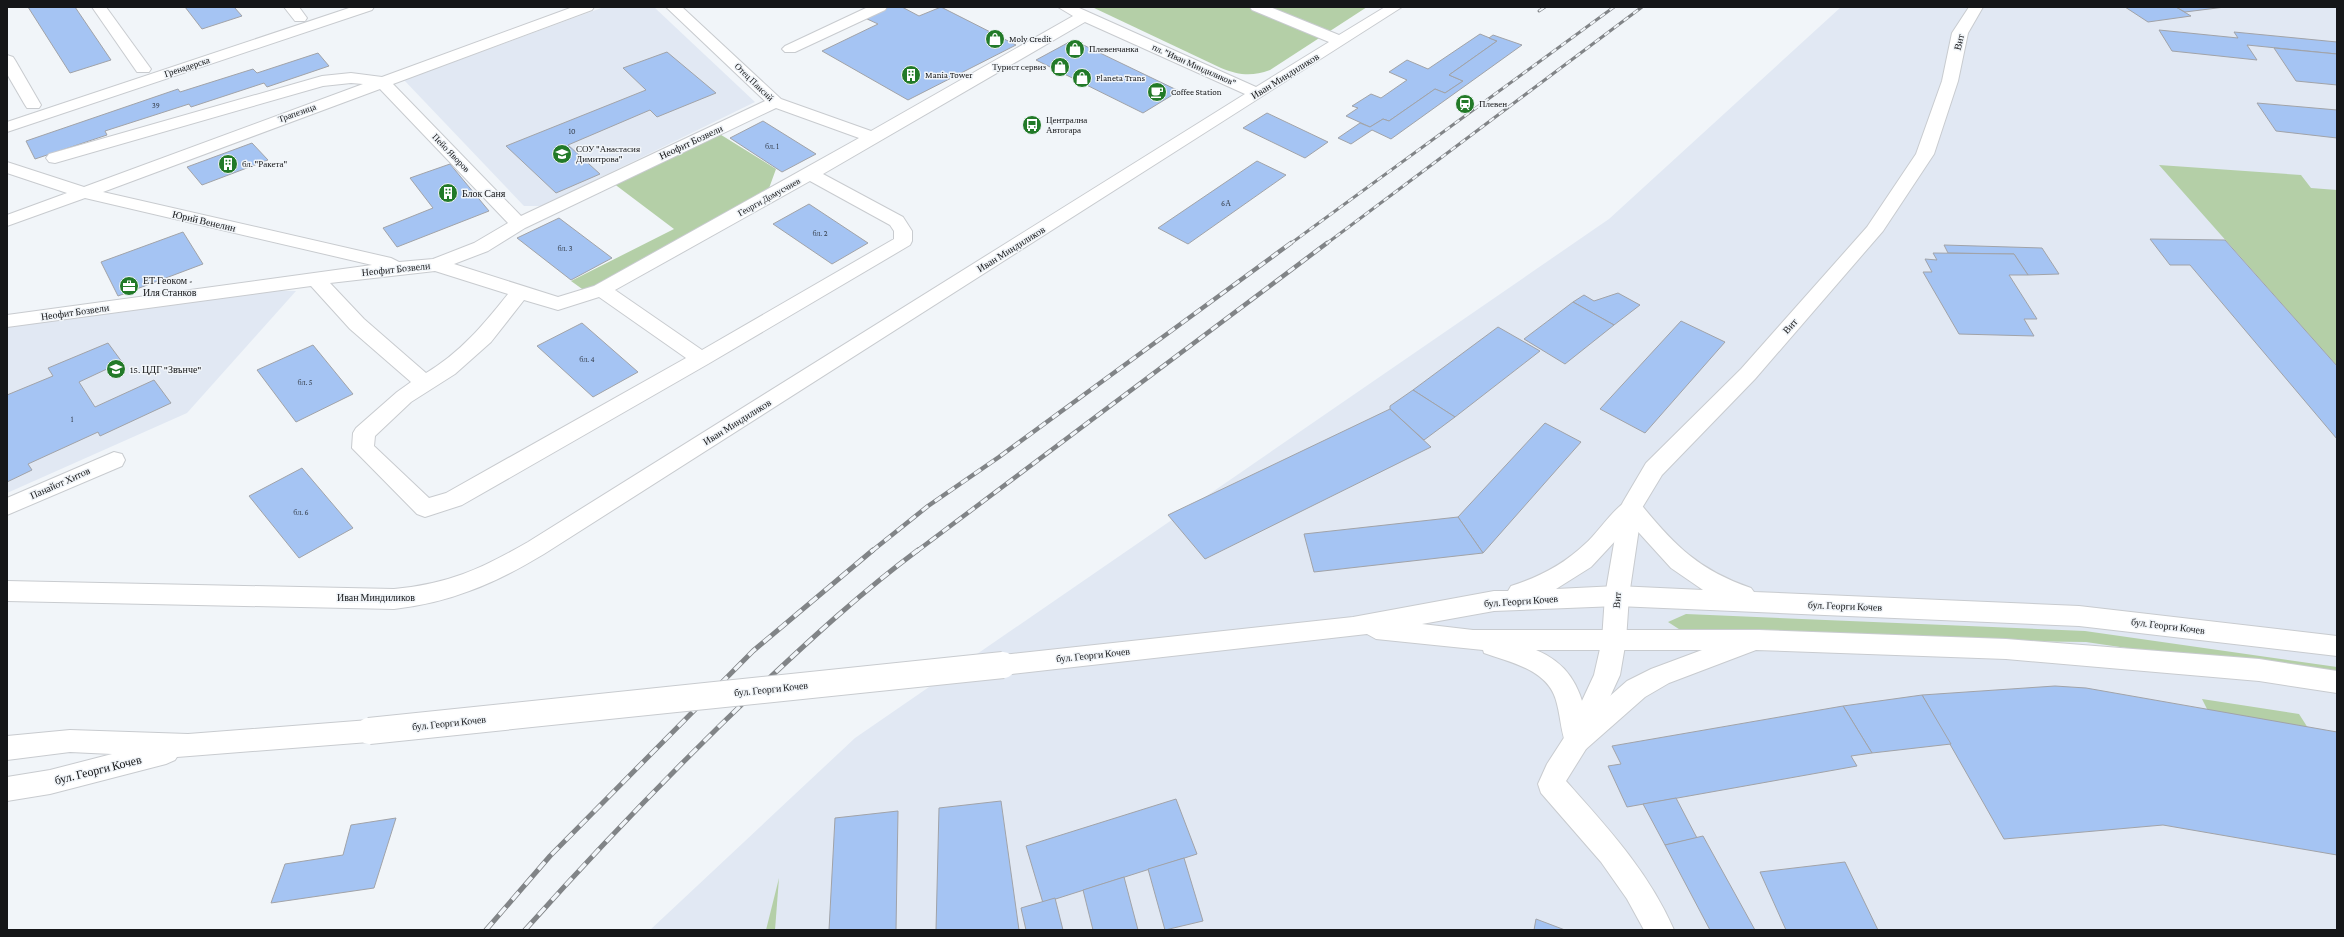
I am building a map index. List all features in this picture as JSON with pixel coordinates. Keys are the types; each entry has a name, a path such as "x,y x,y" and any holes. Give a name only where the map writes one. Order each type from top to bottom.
{"street":[{"path":"99,7 143,69"},
{"name":"Гренадерска","path":"7,114 143,69 296,12 334,7"},
{"name":"Гренадерска","path":"7,126 367,7"},
{"name":"Трапезица","path":"7,221 82,192 587,7"},
{"name":"Отец Паисий","path":"673,7 742,69 775,102 874,138"},
{"path":"790,49 880,7"},
{"path":"1257,7 1340,41"},
{"name":"Иван Миндиликов","path":"7,591 394,599 421,597 451,591 478,580 536,548 1395,7"},
{"name":"Вит","path":"1577,741 1607,675 1614,640 1617,596 1632,508 1654,469 1748,374 1874,231 1925,154 1950,81 1960,32 1976,7"},
{"name":"пл. \"Иван Миндиликов\"","path":"1075,10 1257,94"},
{"name":"Георги Домусчиев","path":"436,265 558,304 600,290 874,138 981,74 1075,10"},
{"path":"7,60 33,106"},
{"path":"55,158 322,81 350,78 382,82"},
{"name":"Пейо Яворов","path":"382,82 519,224"},
{"name":"Неофит Бозвели","path":"7,321 404,267 436,265 481,247 519,224 775,102"},
{"name":"Юрий Венелин","path":"7,167 82,192 404,267"},
{"path":"520,292 484,337 448,368 404,397 364,433 363,448 425,508 454,499 903,241 903,231 897,221 810,174"},
{"path":"316,279 357,324 425,383"},
{"path":"600,290 700,359"},
{"name":"Панайот Хитов","path":"7,507 114,460"},
{"path":"1494,601 1536,588 1565,575 1585,560 1632,508 1662,548 1700,578 1730,592 1778,603"},
{"name":"бул. Георги Кочев","path":"7,748 70,741 188,746 369,731 1353,627 1494,601 1617,596 2079,616 2337,646"},
{"name":"бул. Георги Кочев","path":"1353,627 1473,640 1759,640 2006,649 2259,670 2337,682"},
{"path":"1473,640 1530,658 1552,670 1566,688 1577,741"},
{"path":"1659,930 1651,911 1618,859 1551,784 1556,772 1577,741 1636,689 1660,676 1759,640"},
{"name":"бул. Георги Кочев","path":"7,789 50,782 188,746"}],"shaded area":[{"name":"СОУ \"Анастасия Димитрова\"","path":"604,7 654,7 755,102 542,206 524,206 404,80"},
{"path":"1841,7 2337,7 2337,930 650,930 855,738 1609,219"},
{"name":"15. ЦДГ \"Звънче\"","path":"237,290 296,291 187,413 7,493 7,326"}],"green space":[{"path":"1092,7 1367,7 1270,70 1257,74 1239,74 1221,68"},
{"path":"718,133 776,169 768,191 585,291 571,281 674,229 613,183"},
{"path":"2159,165 2301,175 2311,188 2337,190 2337,366"},
{"path":"1686,614 2085,631 2337,667 2337,679 2086,642 1760,637 1685,633 1668,622"},
{"path":"2202,699 2299,714 2308,728 2208,711"},
{"path":"779,878 775,930 766,930"}],"building":[{"path":"28,7 75,7 111,60 70,73"},
{"path":"185,7 234,7 242,16 202,29"},
{"name":"Mania Tower","path":"888,7 902,7 919,16 941,7 1016,45 908,100 822,51 878,24 865,18"},
{"path":"2125,7 2176,7 2191,16 2148,22"},
{"path":"2176,7 2225,7 2185,12"},
{"path":"2159,30 2238,38 2234,32 2337,42 2337,54 2247,45 2257,60 2172,51"},
{"path":"1480,34 1497,41 1449,75 1463,81 1445,93 1435,89 1389,121 1383,119 1370,127 1346,116 1358,108 1352,106 1371,94 1381,98 1407,80 1389,72 1407,60 1428,69"},
{"path":"1493,35 1522,45 1391,139 1372,130 1351,144 1338,138 1360,123 1370,127 1383,119 1389,121 1435,89 1445,93 1463,81 1449,75 1497,41 1489,38"},
{"path":"1073,40 1179,91 1143,113 1036,60"},
{"path":"2274,48 2337,54 2337,85 2296,81"},
{"path":"667,52 716,93 657,117 650,110 568,145 600,174 556,193 506,146 646,90 623,68"},
{"path":"318,53 329,66 267,87 264,83 191,107 189,104 105,131 107,135 35,159 26,141 178,89 180,92 253,69 257,73"},
{"path":"2257,103 2337,110 2337,138 2276,131"},
{"path":"1267,113 1328,142 1305,158 1243,128"},
{"path":"763,121 816,154 782,172 730,138"},
{"name":"бл. \"Ракета\"","path":"252,143 268,160 202,185 187,167"},
{"path":"1257,161 1286,175 1188,244 1158,228"},
{"name":"Блок Саня","path":"450,164 489,211 397,247 383,228 433,208 410,178"},
{"path":"809,204 868,243 832,264 773,224"},
{"path":"559,218 612,258 571,280 517,238"},
{"path":"183,232 203,264 118,296 101,262"},
{"path":"2150,239 2225,240 2337,366 2337,439 2190,265 2170,265"},
{"path":"1944,245 2042,248 2059,274 2028,275 2014,254 1948,253"},
{"path":"1933,253 2014,254 2028,275 2009,275 2037,319 2024,319 2034,336 1959,334 1923,272 1932,272 1925,259 1937,260"},
{"path":"1618,293 1640,305 1614,325 1573,302 1584,295 1594,301"},
{"path":"1573,302 1614,325 1565,364 1524,339"},
{"path":"1681,321 1725,342 1645,433 1600,409"},
{"path":"582,323 638,372 593,397 537,346"},
{"path":"1498,327 1540,351 1455,417 1413,390"},
{"path":"108,343 122,362 79,382 95,407 154,380 171,403 100,436 98,432 28,464 32,470 7,482 7,395 53,376 48,368"},
{"path":"313,345 353,394 296,422 257,370"},
{"path":"1413,390 1455,417 1424,440 1390,409 1390,406"},
{"path":"1390,409 1431,447 1205,559 1168,515"},
{"path":"1545,423 1581,442 1483,553 1458,517"},
{"path":"302,468 353,528 299,558 249,496"},
{"path":"1458,517 1483,553 1314,572 1304,534"},
{"path":"2055,686 2086,688 2337,732 2337,855 2163,825 2004,839 1922,695"},
{"path":"1922,695 1951,744 1872,753 1843,706"},
{"path":"1843,706 1872,753 1851,756 1857,766 1627,807 1608,766 1621,764 1612,746"},
{"path":"1676,798 1697,838 1665,845 1643,804"},
{"path":"1176,799 1197,854 1043,903 1026,846"},
{"path":"1001,801 1019,930 936,930 939,808"},
{"path":"898,811 896,930 829,930 835,818"},
{"path":"396,818 374,888 271,903 285,864 343,855 351,825"},
{"path":"1703,836 1755,930 1710,930 1665,845"},
{"path":"1184,858 1203,921 1165,930 1148,869"},
{"path":"1845,862 1878,930 1786,930 1760,872"},
{"path":"1124,877 1138,930 1093,930 1083,890"},
{"path":"1055,898 1063,930 1026,930 1021,908"},
{"path":"1536,919 1565,930 1534,930"}],"railway":[{"path":"1539,11 1545,7"},
{"path":"1290,244 1614,7"},
{"path":"1326,244 1642,7"},
{"path":"872,551 928,506 999,457 1291,243"},
{"path":"917,551 1327,243"},
{"path":"486,930 550,856 753,651 873,550"},
{"path":"525,930 641,805 732,714 782,666 839,615 918,550"}],"place":[{"name":"Moly Credit","path":"995,39"},
{"name":"Плевенчанка","path":"1075,49"},
{"name":"Турист сервиз","path":"1060,67"},
{"name":"Mania Tower","path":"911,75"},
{"name":"Planeta Trans","path":"1082,78"},
{"name":"Coffee Station","path":"1157,92"},
{"name":"Плевен","path":"1465,104"},
{"name":"Централна Автогара","path":"1032,125"},
{"name":"СОУ \"Анастасия Димитрова\"","path":"562,154"},
{"name":"бл. \"Ракета\"","path":"228,164"},
{"name":"Блок Саня","path":"448,193"},
{"name":"ЕТ Геоком - Иля Станков","path":"129,286"},
{"name":"15. ЦДГ \"Звънче\"","path":"116,369"}]}
